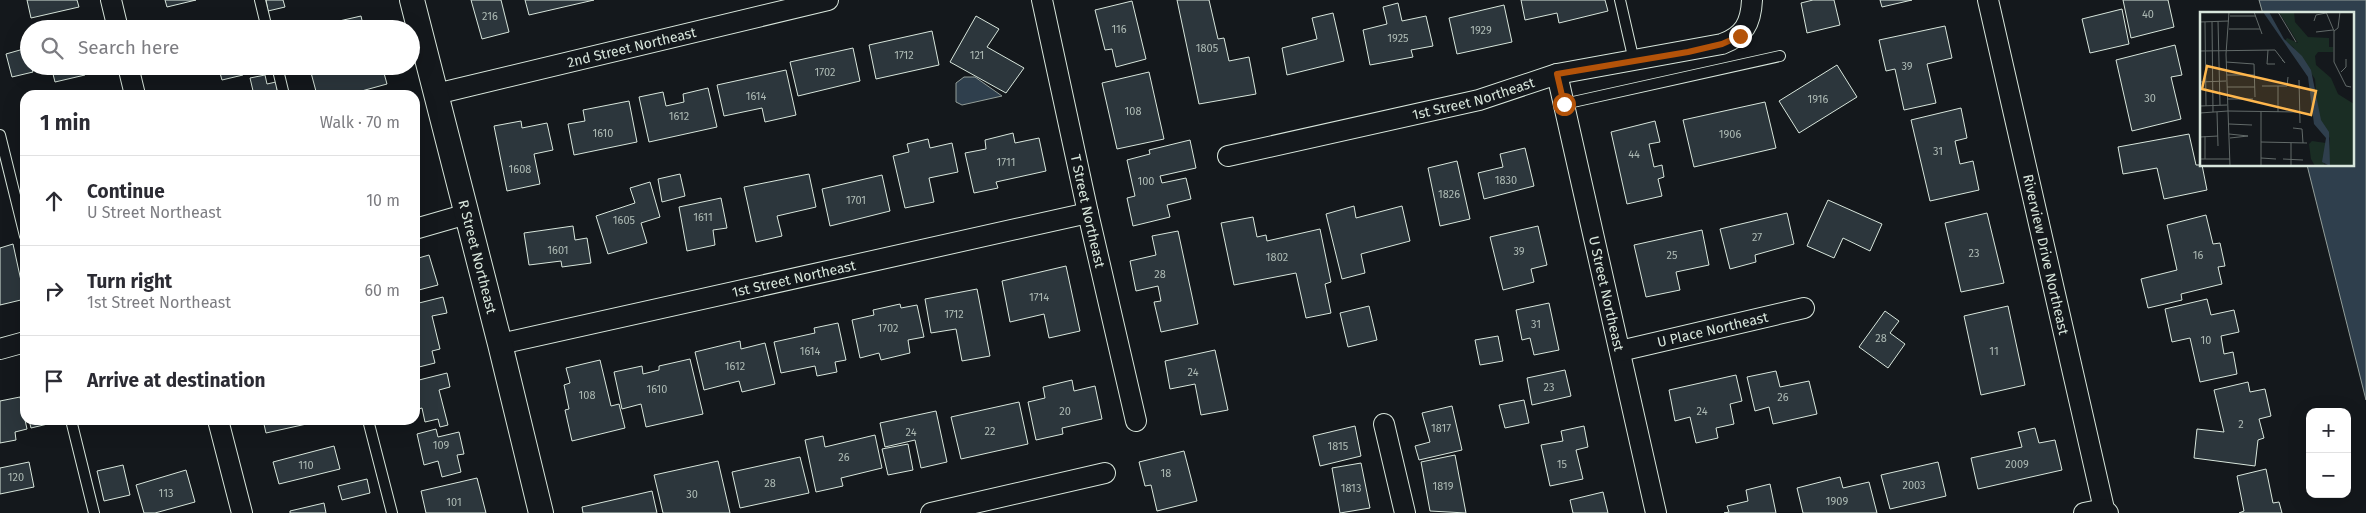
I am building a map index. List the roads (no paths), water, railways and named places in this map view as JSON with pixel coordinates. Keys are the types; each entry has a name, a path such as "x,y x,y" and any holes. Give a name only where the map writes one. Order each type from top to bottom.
{"street":[{"path":"111,0 116,20"},
{"name":"R Street Northeast","path":"412,0 417,20"},
{"name":"2nd Street Northeast","path":"436,94 828,0"},
{"name":"T Street Northeast","path":"1042,0 1136,422"},
{"name":"1st Street Northeast","path":"1228,156 1479,100 1557,74 1688,52 1722,44 1735,39 1747,26 1752,0"},
{"name":"Riverview Drive Northeast","path":"1988,0 2106,511"},
{"name":"R Street Northeast","path":"420,31 500,344 540,513"},
{"name":"U Street Northeast","path":"1557,74 1656,513"},
{"path":"130,75 134,90"},
{"name":"1st Street Northeast","path":"500,344 1088,213"},
{"path":"420,228 467,214"},
{"name":"U Place Northeast","path":"1620,351 1804,308"},
{"path":"0,349 20,343"},
{"path":"1384,424 1406,513"},
{"path":"219,425 242,513"},
{"path":"931,513 1105,473"},
{"path":"2084,513 2106,511"}],"lane":[{"path":"260,0 265,20"},
{"path":"1620,0 1634,61"},
{"path":"1564,104 1780,56"},
{"path":"279,75 283,90"},
{"path":"0,135 20,216"},
{"path":"72,425 94,513"},
{"path":"369,425 392,513"}],"water":[{"path":"2259,0 2366,0 2366,400 2307,166 2354,166 2354,12 2262,12"},
{"path":"964,77 975,77 1002,96 962,105 956,102 956,83"}]}
